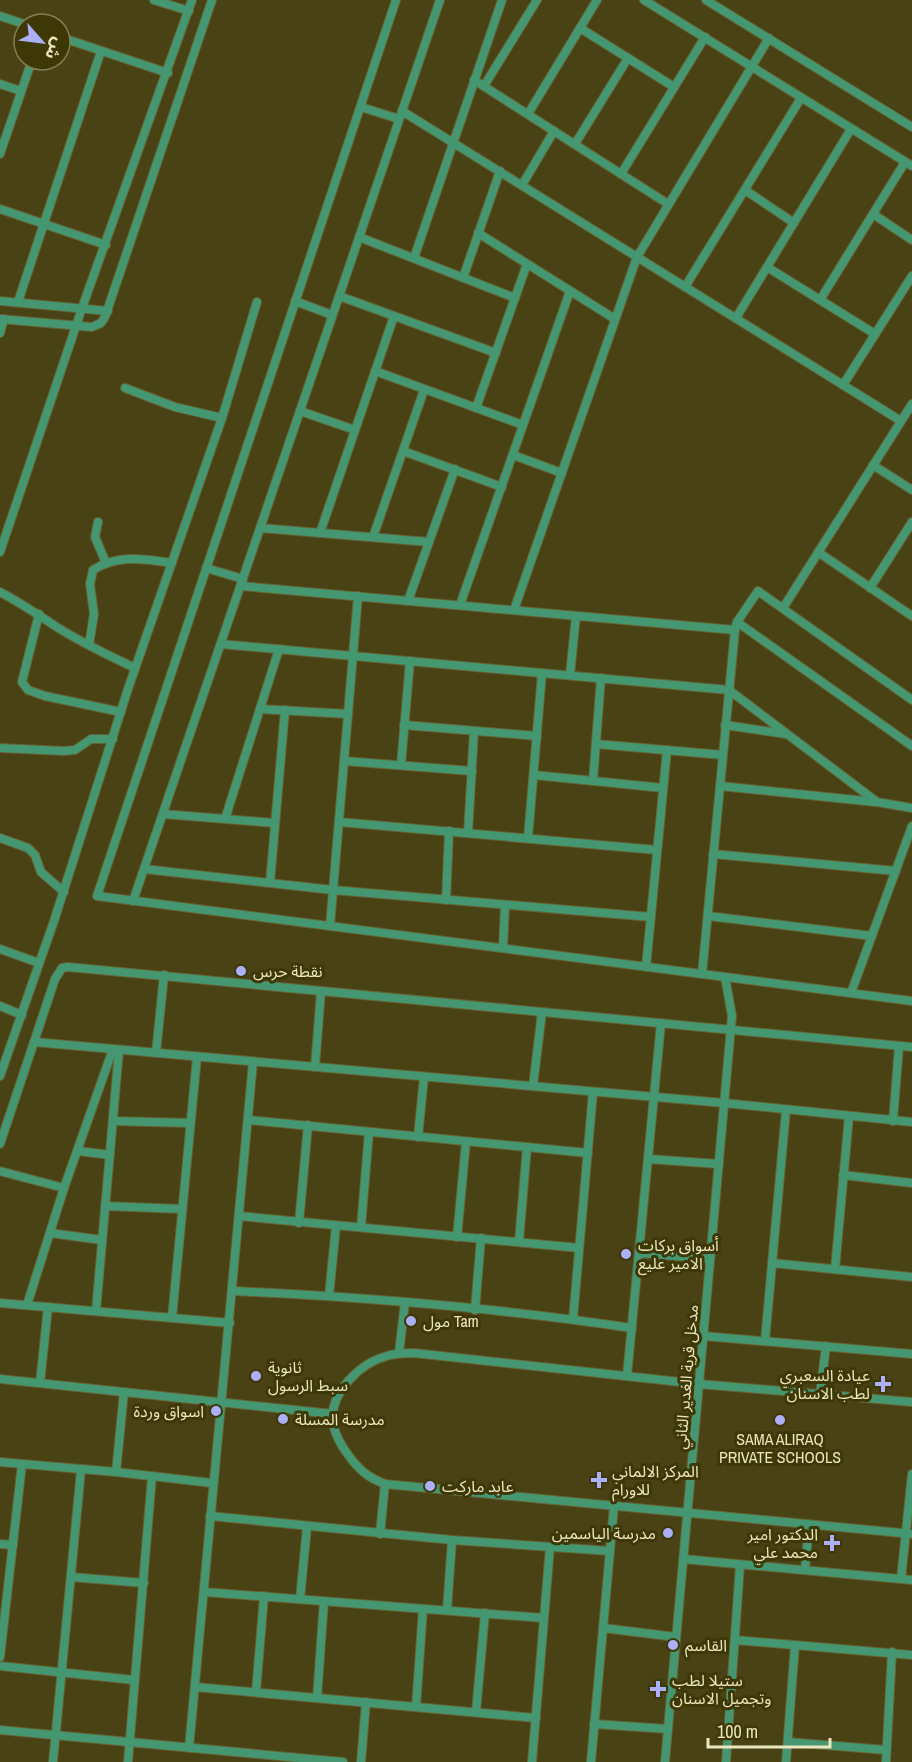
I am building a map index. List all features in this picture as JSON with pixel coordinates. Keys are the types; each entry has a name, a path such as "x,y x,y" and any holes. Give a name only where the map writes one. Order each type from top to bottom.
{"street":[{"path":"154,0 189,11"},
{"path":"0,552 82,308 168,73 192,0"},
{"path":"0,333 2,319 92,327 101,323 108,311 212,0"},
{"path":"396,0 97,896 912,1001"},
{"path":"133,901 440,0"},
{"path":"414,258 502,0"},
{"path":"484,86 537,0"},
{"path":"528,114 597,0"},
{"path":"644,0 908,164 873,214 820,300"},
{"path":"706,0 912,127"},
{"path":"580,28 674,87"},
{"path":"621,174 705,37"},
{"path":"514,610 636,257 768,38"},
{"path":"72,41 168,73"},
{"path":"18,302 101,51"},
{"path":"575,144 628,58"},
{"path":"0,154 28,72"},
{"path":"474,80 668,204"},
{"path":"0,84 21,92"},
{"path":"685,287 801,98"},
{"path":"360,106 400,115 453,142 901,421"},
{"path":"736,318 852,129"},
{"path":"522,185 554,131"},
{"path":"463,278 500,171"},
{"path":"745,190 794,223"},
{"path":"0,208 106,244"},
{"path":"873,214 912,240"},
{"path":"478,233 615,319"},
{"path":"359,237 515,298"},
{"path":"476,408 527,264"},
{"path":"767,267 875,334"},
{"path":"843,385 912,276"},
{"path":"460,605 570,291"},
{"path":"339,296 496,353"},
{"path":"0,300 108,311"},
{"path":"296,301 332,315"},
{"path":"0,1076 64,892 135,668 222,418 257,302"},
{"path":"320,533 394,316"},
{"path":"375,371 523,425"},
{"path":"125,388 175,407 222,418"},
{"path":"373,537 424,390"},
{"path":"783,608 912,404"},
{"path":"300,411 355,430"},
{"path":"403,451 502,487"},
{"path":"513,455 562,473"},
{"path":"873,465 912,490"},
{"path":"408,601 454,469"},
{"path":"98,522 95,537 106,563"},
{"path":"870,588 912,522"},
{"path":"260,528 429,542"},
{"path":"818,552 912,616"},
{"path":"89,645 94,614 90,584 93,570 106,563 134,558 172,563"},
{"path":"206,568 242,582 358,596 576,616 736,626 912,746"},
{"path":"702,974 736,626 758,591 912,700"},
{"path":"0,592 89,645 135,668"},
{"path":"330,926 358,596"},
{"path":"39,614 23,670 22,682 28,690 45,696 121,712"},
{"path":"570,675 576,616"},
{"path":"221,644 729,690 877,802"},
{"path":"225,819 279,649"},
{"path":"401,765 410,661"},
{"path":"528,838 542,673"},
{"path":"593,781 601,678"},
{"path":"260,709 348,714"},
{"path":"270,883 285,710"},
{"path":"404,725 537,736"},
{"path":"725,725 789,735"},
{"path":"468,833 474,731"},
{"path":"0,748 64,751 75,750 91,739 113,740"},
{"path":"596,744 723,755"},
{"path":"646,967 667,750"},
{"path":"344,761 472,771"},
{"path":"534,775 663,788"},
{"path":"720,786 877,802 912,808"},
{"path":"163,814 275,823"},
{"path":"339,822 657,850"},
{"path":"851,993 912,826"},
{"path":"446,900 449,831"},
{"path":"0,838 28,848 35,855 41,872 64,892"},
{"path":"713,854 896,871"},
{"path":"144,869 333,890 651,917"},
{"path":"503,948 505,905"},
{"path":"708,916 872,936"},
{"path":"0,949 39,963"},
{"path":"0,1144 55,979 62,968 164,975 912,1047"},
{"path":"156,1053 164,975"},
{"name":"مدخل قرية الغدير الثاني","path":"665,1762 731,1030 732,1016 725,977"},
{"path":"315,1067 321,991"},
{"path":"0,1006 22,1015"},
{"path":"533,1086 542,1012"},
{"path":"627,1376 660,1023"},
{"path":"34,1042 724,1103 912,1122"},
{"path":"893,1121 899,1046"},
{"path":"96,1311 113,1121 116,1050"},
{"path":"27,1305 64,1188 116,1050"},
{"path":"172,1318 197,1057"},
{"path":"189,1748 253,1062"},
{"path":"418,1137 424,1077"},
{"path":"573,1319 593,1092"},
{"path":"765,1341 786,1110"},
{"path":"835,1269 849,1116"},
{"path":"248,1120 588,1153"},
{"path":"113,1121 190,1123"},
{"path":"299,1223 308,1125"},
{"path":"361,1227 369,1132"},
{"path":"457,1236 466,1142"},
{"path":"519,1241 527,1147"},
{"path":"78,1151 110,1155"},
{"path":"648,1159 719,1164"},
{"path":"0,1171 64,1188"},
{"path":"843,1175 912,1183"},
{"path":"105,1206 182,1209"},
{"path":"239,1216 579,1248"},
{"path":"329,1296 336,1226"},
{"path":"50,1233 102,1240"},
{"path":"475,1310 481,1238"},
{"path":"639,1253 710,1259"},
{"path":"772,1263 912,1277"},
{"path":"232,1291 405,1302 573,1319 632,1328"},
{"path":"399,1353 405,1302"},
{"path":"0,1303 230,1323"},
{"path":"40,1383 48,1307"},
{"path":"703,1336 912,1354"},
{"path":"820,1394 826,1346"},
{"path":"909,1534 385,1484 373,1480 364,1473 344,1449 333,1424 333,1414 344,1387 362,1368 374,1360 399,1353 699,1384 912,1402"},
{"path":"0,1379 333,1414"},
{"path":"116,1472 124,1392"},
{"path":"0,1462 212,1483"},
{"path":"0,1657 3,1608 22,1464"},
{"path":"53,1762 81,1470"},
{"path":"901,1579 909,1534 912,1474"},
{"path":"128,1762 152,1476"},
{"path":"380,1534 385,1484"},
{"path":"591,1762 614,1506"},
{"path":"210,1516 380,1534 610,1551"},
{"path":"804,1570 809,1525"},
{"path":"300,1599 307,1527"},
{"path":"447,1611 452,1540"},
{"path":"0,1544 13,1545"},
{"path":"532,1762 550,1547"},
{"path":"683,1559 912,1580"},
{"path":"726,1762 740,1565"},
{"path":"71,1578 144,1583"},
{"path":"204,1592 544,1618"},
{"path":"256,1692 264,1596"},
{"path":"317,1698 324,1601"},
{"path":"416,1707 423,1609"},
{"path":"477,1712 485,1613"},
{"path":"603,1628 676,1636"},
{"path":"735,1640 912,1655"},
{"path":"786,1762 795,1645"},
{"path":"885,1762 892,1652"},
{"path":"0,1666 134,1680"},
{"path":"195,1687 536,1718"},
{"path":"361,1762 366,1702"},
{"path":"594,1724 668,1730"},
{"path":"0,1730 189,1748 248,1758 343,1762"},
{"path":"788,1742 886,1750"}],"place":[{"name":"نقطة حرس","path":"241,971"},
{"name":"أسواق بركات الامير عليع","path":"626,1254"},
{"name":"مول Tam","path":"411,1321"},
{"name":"ثانوية سبط الرسول","path":"256,1376"},
{"name":"عيادة السعبري لطب الاسنان","path":"883,1384"},
{"name":"اسواق وردة","path":"216,1411"},
{"name":"مدرسة المسلة","path":"283,1419"},
{"name":"SAMA ALIRAQ PRIVATE SCHOOLS","path":"780,1420"},
{"name":"المركز الالماني للاورام","path":"599,1480"},
{"name":"عابد ماركت","path":"430,1486"},
{"name":"مدرسة الياسمين","path":"668,1533"},
{"name":"الدكتور امير محمد علي","path":"832,1543"},
{"name":"القاسم","path":"673,1645"},
{"name":"ستيلا لطب وتجميل الاسنان","path":"658,1689"}]}
